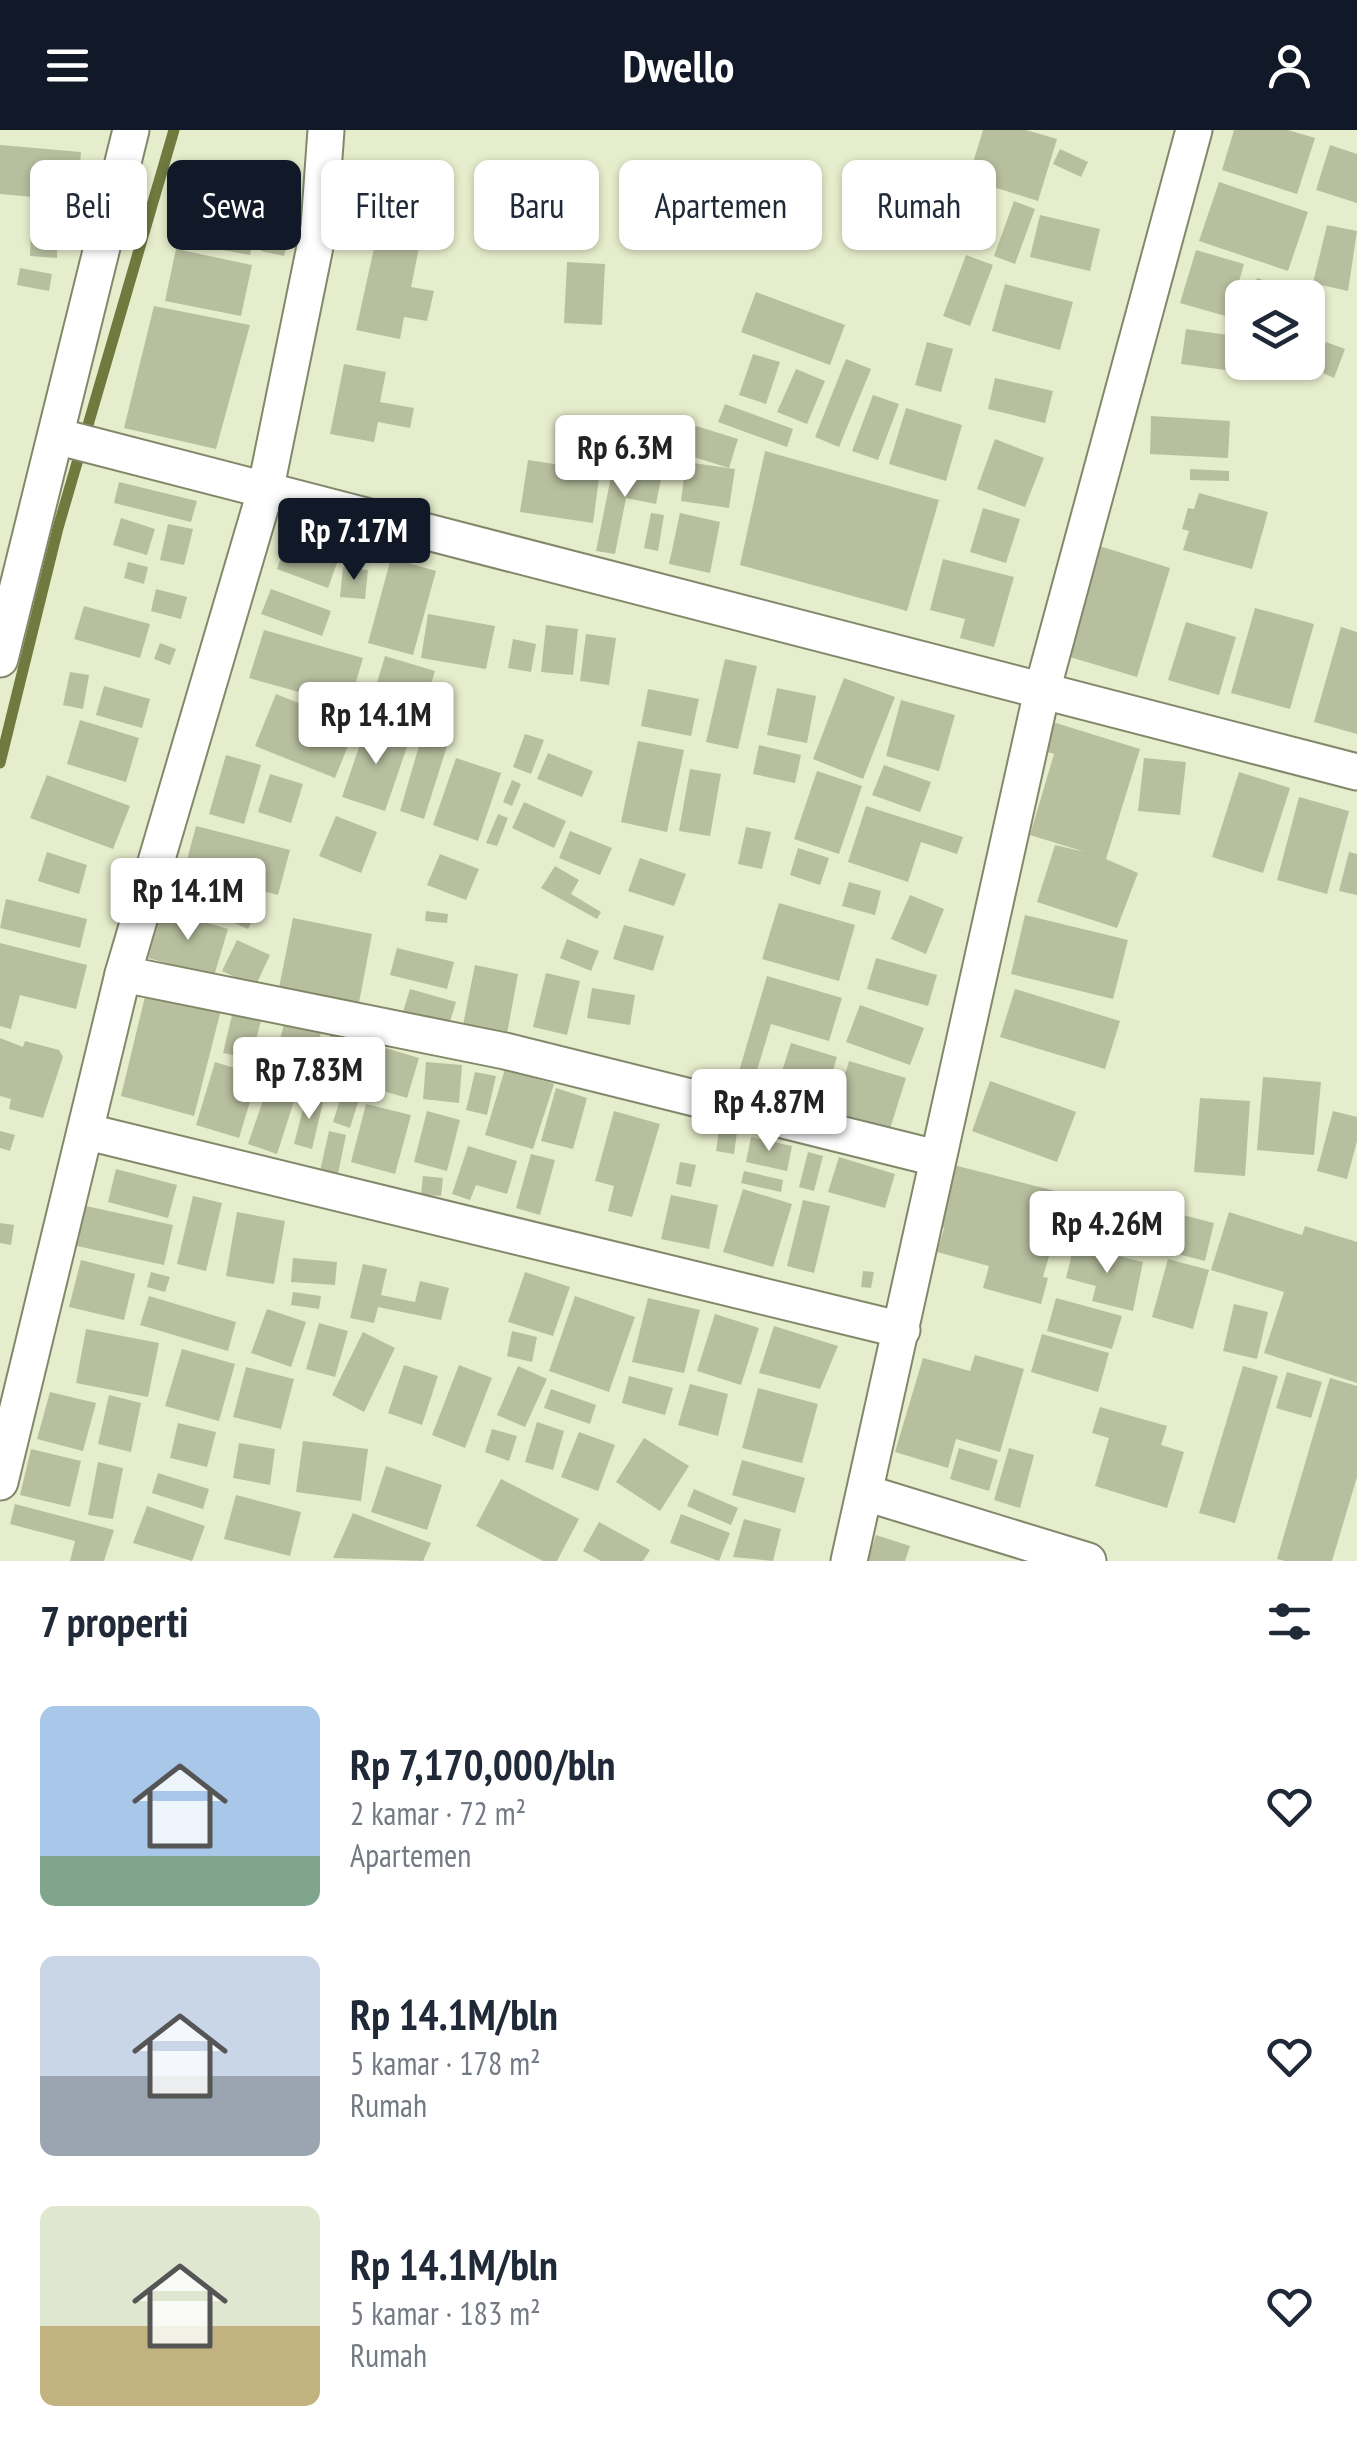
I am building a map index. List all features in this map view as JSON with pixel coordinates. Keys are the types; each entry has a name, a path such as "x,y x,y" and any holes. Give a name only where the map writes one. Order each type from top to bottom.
{"street":[{"path":"0,659 64,438 131,130"},
{"path":"0,1482 88,1132 123,974 265,492 313,260 326,130"},
{"path":"850,1561 1042,690 1194,130"},
{"path":"64,438 1357,772"},
{"path":"123,974 505,1051 936,1158"},
{"path":"88,1132 902,1330"},
{"path":"866,1493 1088,1561"}],"building":[{"path":"983,130 1026,130 1057,139 1038,201 996,188 996,160 974,160"},
{"path":"1234,130 1288,130 1315,138 1297,194 1222,170"},
{"path":"0,145 81,152 80,160 30,160 30,197 0,194"},
{"path":"1330,145 1357,154 1357,203 1316,190"},
{"path":"1060,149 1088,162 1081,177 1053,164"},
{"path":"1219,182 1308,212 1288,271 1199,241"},
{"path":"1014,201 1035,209 1015,264 994,256"},
{"path":"1040,215 1100,229 1090,271 1030,257"},
{"path":"1327,225 1357,231 1348,291 1325,286 1325,280 1314,280"},
{"path":"30,250 57,250 57,258 30,256"},
{"path":"176,250 252,265 241,316 165,301"},
{"path":"223,250 251,250 250,255"},
{"path":"261,250 286,250 284,256"},
{"path":"374,250 419,250 411,287 434,291 427,321 404,317 400,339 356,330"},
{"path":"1196,250 1244,264 1239,280 1225,280 1225,316 1180,303"},
{"path":"966,255 993,265 970,326 943,316"},
{"path":"567,262 605,264 602,325 564,323"},
{"path":"20,268 52,274 49,291 17,285"},
{"path":"1005,284 1073,302 1060,350 992,331"},
{"path":"756,292 845,325 830,365 741,332"},
{"path":"154,306 250,325 216,449 124,428"},
{"path":"1186,329 1225,335 1225,370 1181,364"},
{"path":"927,342 953,349 941,392 915,385"},
{"path":"1325,344 1345,349 1334,378 1325,374"},
{"path":"753,354 780,362 766,404 739,395"},
{"path":"846,359 871,369 839,447 815,437"},
{"path":"344,364 386,372 380,402 414,408 410,428 378,422 374,442 330,434"},
{"path":"796,369 825,381 807,424 777,412"},
{"path":"995,378 1053,391 1045,423 988,409"},
{"path":"873,395 899,404 878,460 852,451"},
{"path":"725,404 793,429 787,447 718,422"},
{"path":"906,408 962,425 946,481 889,464"},
{"path":"1151,416 1230,421 1228,458 1150,454"},
{"path":"693,425 738,439 729,468 684,454"},
{"path":"995,439 1044,458 1025,507 977,489"},
{"path":"765,451 939,500 907,611 740,565"},
{"path":"528,460 600,471 593,523 520,512"},
{"path":"614,462 662,474 656,504 626,498 615,554 596,551"},
{"path":"686,462 735,469 729,508 681,501"},
{"path":"1190,469 1229,471 1229,481 1190,480"},
{"path":"119,482 197,501 191,522 114,503"},
{"path":"1199,493 1268,512 1252,569 1183,550 1189,531 1182,529 1188,508 1194,509"},
{"path":"983,508 1020,519 1006,563 970,552"},
{"path":"651,513 664,515 658,551 644,548"},
{"path":"680,513 720,522 710,573 669,564"},
{"path":"121,518 155,529 147,555 113,545"},
{"path":"168,524 193,529 184,565 160,560"},
{"path":"290,531 342,549 328,588 277,569"},
{"path":"1096,545 1170,568 1137,677 1063,655"},
{"path":"391,558 436,571 413,655 368,643"},
{"path":"943,559 1014,577 994,647 960,638 965,619 930,610"},
{"path":"128,562 148,567 144,584 124,578"},
{"path":"343,567 368,570 365,599 340,597"},
{"path":"156,589 187,597 181,619 151,611"},
{"path":"271,589 331,611 322,636 261,614"},
{"path":"84,606 150,624 140,658 74,639"},
{"path":"1255,608 1314,624 1290,709 1231,693"},
{"path":"428,614 495,626 486,669 421,658"},
{"path":"1186,622 1236,637 1219,695 1168,680"},
{"path":"546,625 578,629 573,675 541,672"},
{"path":"1341,627 1357,632 1357,734 1314,722"},
{"path":"264,630 363,658 349,706 249,678"},
{"path":"586,634 616,638 609,685 580,681"},
{"path":"513,639 536,644 531,672 508,668"},
{"path":"160,643 176,649 170,665 154,659"},
{"path":"385,656 435,671 418,727 368,713"},
{"path":"725,659 757,666 738,749 706,742"},
{"path":"70,672 89,675 83,709 63,705"},
{"path":"844,678 895,697 863,779 813,759"},
{"path":"104,686 150,699 142,728 96,715"},
{"path":"777,688 816,696 807,743 767,735"},
{"path":"648,689 699,699 691,736 641,726"},
{"path":"276,694 356,726 335,778 255,746"},
{"path":"901,700 955,715 939,771 886,756"},
{"path":"1043,719 1140,749 1106,859 1138,873 1117,928 1037,902 1055,845 1085,852 1030,835 1054,754 1034,748"},
{"path":"80,720 139,738 126,782 67,764"},
{"path":"367,724 410,738 385,811 342,797"},
{"path":"525,734 544,740 531,774 513,767"},
{"path":"421,739 447,746 424,819 400,811"},
{"path":"638,741 684,750 667,832 621,822"},
{"path":"759,745 801,755 795,783 753,774"},
{"path":"548,753 593,771 582,797 537,779"},
{"path":"226,755 261,765 244,824 209,814"},
{"path":"456,758 501,773 478,841 433,825"},
{"path":"1144,758 1186,762 1180,815 1138,811"},
{"path":"884,765 931,782 920,812 872,795"},
{"path":"690,769 721,774 710,836 679,831"},
{"path":"817,771 862,786 839,854 794,839"},
{"path":"1239,772 1290,788 1263,873 1212,857"},
{"path":"270,774 303,784 291,823 258,812"},
{"path":"47,775 130,806 113,849 30,818"},
{"path":"512,780 521,784 512,806 503,802"},
{"path":"1299,797 1349,811 1327,894 1277,880"},
{"path":"524,802 566,821 554,848 512,828"},
{"path":"866,806 963,837 957,854 921,842 908,882 848,862"},
{"path":"498,814 508,818 497,846 486,843"},
{"path":"336,816 377,832 361,873 319,856"},
{"path":"196,826 290,850 278,895 184,871"},
{"path":"746,827 771,832 762,869 738,864"},
{"path":"570,831 612,848 600,875 559,858"},
{"path":"798,848 829,858 820,885 790,875"},
{"path":"47,852 87,865 79,894 38,881"},
{"path":"1349,852 1357,854 1357,895 1339,891"},
{"path":"440,854 479,869 466,900 427,885"},
{"path":"640,858 686,874 674,906 628,891"},
{"path":"555,866 579,880 571,894 601,912 597,919 541,888"},
{"path":"849,882 881,891 875,915 842,906"},
{"path":"195,883 257,910 248,929 186,902"},
{"path":"910,895 944,909 926,954 891,939"},
{"path":"6,899 87,919 80,948 0,928"},
{"path":"779,903 855,925 839,981 762,959"},
{"path":"162,910 228,929 214,976 148,958"},
{"path":"426,911 448,914 447,923 425,921"},
{"path":"1025,915 1128,940 1113,999 1011,974"},
{"path":"293,918 372,934 358,1008 278,993"},
{"path":"624,925 664,936 653,971 613,959"},
{"path":"567,939 599,951 591,971 560,958"},
{"path":"237,940 270,955 255,987 222,971"},
{"path":"0,943 87,965 76,1009 20,995 11,1029 0,1026"},
{"path":"397,948 454,962 447,989 390,975"},
{"path":"876,958 937,975 928,1006 867,989"},
{"path":"475,965 518,974 507,1034 463,1025"},
{"path":"546,973 580,981 567,1035 533,1027"},
{"path":"767,976 842,998 829,1041 771,1024 748,1100 732,1095"},
{"path":"148,984 223,1002 194,1116 121,1096"},
{"path":"592,988 635,995 630,1025 587,1018"},
{"path":"410,989 456,1002 448,1028 402,1015"},
{"path":"1015,989 1120,1021 1105,1069 1000,1037"},
{"path":"860,1005 924,1028 910,1065 846,1042"},
{"path":"233,1011 262,1017 251,1059 223,1053"},
{"path":"285,1020 322,1029 310,1073 274,1064"},
{"path":"332,1029 372,1041 359,1086 319,1075"},
{"path":"0,1038 23,1047 25,1041 59,1050 63,1057 43,1118 9,1109 11,1099 0,1096"},
{"path":"791,1043 837,1057 819,1116 772,1102"},
{"path":"386,1048 419,1058 407,1098 373,1088"},
{"path":"849,1061 906,1078 889,1132 833,1114"},
{"path":"215,1062 258,1075 239,1138 196,1125"},
{"path":"426,1062 462,1065 459,1103 423,1099"},
{"path":"505,1069 554,1084 533,1149 485,1135"},
{"path":"475,1072 496,1076 487,1115 466,1110"},
{"path":"1263,1077 1321,1082 1314,1155 1257,1150"},
{"path":"270,1080 298,1089 277,1154 248,1144"},
{"path":"990,1081 1076,1112 1057,1162 972,1131"},
{"path":"556,1088 587,1098 573,1149 541,1141"},
{"path":"342,1093 359,1099 350,1128 333,1122"},
{"path":"307,1094 324,1098 312,1149 294,1144"},
{"path":"1200,1098 1250,1101 1245,1176 1194,1172"},
{"path":"366,1104 411,1115 395,1174 351,1162"},
{"path":"427,1111 460,1120 447,1171 414,1162"},
{"path":"614,1111 660,1124 632,1217 608,1211 614,1186 595,1181"},
{"path":"1333,1111 1357,1117 1357,1141 1347,1179 1317,1171"},
{"path":"720,1122 738,1125 734,1154 716,1151"},
{"path":"0,1131 15,1135 10,1151 0,1148"},
{"path":"329,1131 346,1135 338,1174 320,1171"},
{"path":"751,1137 792,1146 787,1171 746,1162"},
{"path":"468,1146 517,1161 507,1194 476,1185 470,1200 452,1194"},
{"path":"808,1152 823,1156 814,1191 799,1187"},
{"path":"531,1154 555,1160 540,1215 516,1208"},
{"path":"839,1157 895,1174 885,1208 828,1192"},
{"path":"680,1162 696,1165 691,1187 676,1184"},
{"path":"946,1163 1067,1194 1043,1277 1048,1278 1041,1304 983,1288 989,1266 937,1252 944,1228 930,1224"},
{"path":"116,1169 177,1185 168,1218 108,1202"},
{"path":"744,1171 783,1180 781,1192 741,1183"},
{"path":"423,1176 443,1178 441,1196 421,1195"},
{"path":"743,1189 792,1204 773,1267 723,1252"},
{"path":"1086,1194 1143,1209 1134,1244 1077,1228"},
{"path":"671,1195 718,1205 709,1249 661,1239"},
{"path":"193,1196 222,1203 206,1271 177,1264"},
{"path":"803,1200 830,1206 814,1273 787,1266"},
{"path":"86,1206 173,1225 164,1265 77,1246"},
{"path":"1148,1206 1214,1223 1205,1261 1138,1244"},
{"path":"237,1212 285,1221 274,1284 226,1276"},
{"path":"1229,1212 1302,1235 1305,1226 1357,1242 1357,1383 1264,1353 1284,1292 1211,1270"},
{"path":"0,1223 14,1225 11,1245 0,1243"},
{"path":"1074,1245 1143,1262 1133,1311 1092,1301 1096,1286 1066,1278"},
{"path":"293,1258 337,1262 335,1285 291,1282"},
{"path":"1168,1259 1209,1270 1193,1329 1152,1317"},
{"path":"81,1260 135,1274 124,1320 69,1307"},
{"path":"363,1264 387,1269 381,1295 415,1302 420,1281 449,1288 441,1320 378,1307 374,1323 350,1318"},
{"path":"863,1271 874,1272 871,1288 861,1287"},
{"path":"151,1272 170,1277 165,1292 147,1287"},
{"path":"525,1272 570,1287 553,1336 508,1322"},
{"path":"293,1292 321,1296 319,1309 291,1305"},
{"path":"149,1296 236,1322 228,1351 140,1325"},
{"path":"575,1296 635,1317 609,1392 549,1371"},
{"path":"648,1298 700,1310 684,1373 632,1362"},
{"path":"1056,1298 1122,1316 1112,1349 1047,1331"},
{"path":"1234,1304 1268,1312 1257,1359 1223,1351"},
{"path":"267,1309 306,1322 291,1367 251,1353"},
{"path":"715,1314 759,1328 741,1385 697,1371"},
{"path":"319,1323 348,1331 335,1377 306,1369"},
{"path":"774,1326 838,1346 820,1389 759,1373"},
{"path":"86,1329 159,1343 148,1397 76,1383"},
{"path":"512,1331 537,1337 532,1362 507,1356"},
{"path":"363,1332 395,1348 364,1412 332,1395"},
{"path":"1042,1334 1109,1353 1098,1392 1031,1372"},
{"path":"182,1349 235,1364 219,1421 165,1406"},
{"path":"975,1355 1024,1369 1000,1452 956,1439 948,1468 895,1452 923,1358 970,1371"},
{"path":"404,1365 438,1376 422,1425 388,1413"},
{"path":"459,1365 492,1378 465,1448 432,1435"},
{"path":"518,1366 547,1379 525,1427 497,1415"},
{"path":"1243,1366 1278,1376 1235,1523 1199,1513"},
{"path":"246,1367 294,1379 281,1429 233,1417"},
{"path":"1287,1372 1322,1382 1311,1418 1276,1408"},
{"path":"629,1376 673,1388 665,1415 622,1403"},
{"path":"1330,1378 1357,1386 1357,1477 1332,1561 1277,1559"},
{"path":"690,1384 728,1394 718,1436 678,1425"},
{"path":"758,1388 818,1404 802,1463 742,1448"},
{"path":"551,1389 596,1405 590,1424 544,1408"},
{"path":"50,1392 96,1403 83,1451 37,1439"},
{"path":"109,1395 141,1403 131,1452 98,1444"},
{"path":"1100,1407 1167,1426 1161,1445 1184,1452 1167,1508 1095,1486 1109,1438 1092,1433"},
{"path":"537,1422 564,1431 553,1470 525,1462"},
{"path":"178,1423 216,1432 207,1467 170,1458"},
{"path":"492,1429 517,1436 509,1461 485,1452"},
{"path":"579,1432 615,1445 598,1491 561,1477"},
{"path":"644,1438 689,1466 660,1511 616,1482"},
{"path":"303,1441 368,1449 361,1501 296,1492"},
{"path":"239,1443 275,1449 270,1485 233,1478"},
{"path":"959,1448 998,1460 989,1491 950,1479"},
{"path":"1009,1448 1034,1455 1020,1508 994,1500"},
{"path":"31,1449 81,1461 70,1507 20,1495"},
{"path":"742,1460 805,1478 795,1513 732,1495"},
{"path":"98,1462 123,1468 113,1519 88,1515"},
{"path":"386,1466 442,1485 427,1530 371,1512"},
{"path":"158,1473 209,1489 203,1509 152,1493"},
{"path":"501,1479 579,1519 557,1561 543,1561 476,1526"},
{"path":"694,1489 738,1508 731,1525 687,1506"},
{"path":"236,1495 301,1512 290,1556 224,1539"},
{"path":"15,1504 114,1530 104,1561 70,1561 75,1541 10,1524"},
{"path":"147,1506 205,1526 192,1561 133,1543"},
{"path":"353,1513 431,1543 423,1561 333,1558"},
{"path":"681,1514 730,1533 719,1561 670,1543"},
{"path":"744,1519 781,1529 773,1561 733,1557"},
{"path":"599,1522 650,1550 643,1561 601,1561 583,1551"},
{"path":"876,1535 910,1546 905,1561 867,1561"}],"waterway":[{"path":"0,763 58,528 174,130"}]}
